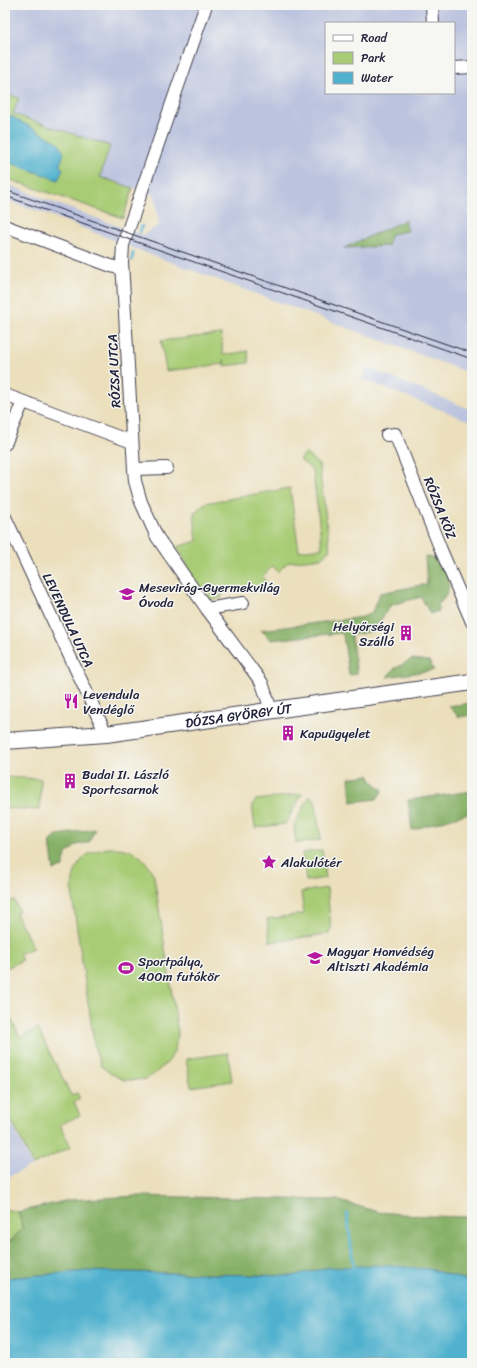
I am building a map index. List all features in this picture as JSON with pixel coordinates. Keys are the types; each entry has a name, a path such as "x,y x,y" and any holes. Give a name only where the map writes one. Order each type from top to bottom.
{"main road":[{"name":"DÓZSA GYÖRGY ÚT","path":"5,741 106,734 472,682"}],"street":[{"name":"RÓZSA UTCA","path":"206,5 123,245 122,269 135,481 141,502 157,537 262,684 271,710"},
{"path":"432,5 433,22"},
{"path":"455,68 472,67"},
{"path":"5,226 122,269"},
{"path":"5,395 132,442"},
{"path":"5,444 23,402"},
{"name":"RÓZSA KÖZ","path":"387,435 395,434 437,550 472,622"},
{"path":"134,469 168,468"},
{"name":"LEVENDULA UTCA","path":"5,517 106,734"},
{"path":"207,609 243,603"}],"shaded area":[{"path":"5,5 472,5 472,374 146,253 47,214 5,200 5,183 52,202 143,235 159,225 155,195 100,177 110,146 13,114 19,98 5,93"},
{"path":"366,367 472,410 472,422 362,379"},
{"path":"5,1110 32,1166 5,1178"}],"green space":[{"path":"5,93 19,98 13,114 110,146 100,177 133,188 123,218 5,178"},
{"path":"405,220 408,231 391,234 388,246 344,248"},
{"path":"221,334 223,355 248,351 249,363 225,366 224,359 224,364 166,371 161,341"},
{"path":"305,453 319,465 330,549 321,558 288,562 278,572 273,566 262,577 267,582 261,590 252,592 251,587 222,591 222,598 207,600 183,567 187,564 177,547 197,541 194,513 205,503 290,488 299,551 322,548 313,471 300,460"},
{"path":"425,557 438,558 445,568 448,576 449,585 447,594 438,604 439,611 430,614 421,597 391,605 373,631 351,635 357,674 349,675 343,635 341,633 271,640 261,630 363,617 372,612 380,593 427,584"},
{"path":"412,659 429,661 434,670 387,677 394,669"},
{"path":"472,703 472,715 459,717 449,706"},
{"path":"369,775 373,782 383,790 377,799 351,802 349,778"},
{"path":"5,777 41,779 40,810 5,808"},
{"path":"472,791 472,812 412,830 408,800"},
{"path":"302,794 285,824 255,828 252,804 256,800"},
{"path":"310,796 315,800 321,840 296,843 294,825"},
{"path":"95,829 89,842 77,845 66,854 63,867 54,870 50,842 58,835"},
{"name":"Sportpálya, 400m futókör","path":"108,848 123,849 136,853 146,862 154,876 178,1033 175,1049 169,1061 146,1079 124,1080 110,1073 101,1066 95,1049 72,889 75,871 82,860 91,852"},
{"path":"322,850 326,878 306,881 302,853"},
{"path":"327,888 331,928 329,934 270,942 267,919 304,914 301,892"},
{"path":"14,900 19,911 16,913 33,948 19,954 22,960 5,969 5,904"},
{"path":"5,1006 20,1037 38,1029 71,1095 77,1093 80,1099 74,1102 80,1115 60,1125 71,1147 33,1165 5,1107"},
{"path":"228,1053 232,1081 191,1087 186,1059"},
{"path":"136,1196 337,1200 378,1212 425,1216 472,1217 472,1282 429,1269 326,1268 292,1276 86,1271 5,1278 5,1243 12,1240 23,1228 18,1212 69,1200"},
{"path":"5,1209 18,1212 23,1228 12,1240 5,1243"}],"water":[{"path":"5,113 58,142 64,153 60,165 63,170 58,180 5,161"},
{"path":"378,1265 429,1269 472,1282 472,1363 5,1363 5,1278 86,1271 292,1276 326,1268"}],"waterway":[{"path":"140,232 142,226"},
{"path":"132,260 133,253"},
{"path":"347,1214 354,1270"}],"tram line":[{"path":"5,190 472,353"},
{"path":"5,196 472,359"}],"place":[{"name":"Mesevirág-Gyermekvilág Óvoda","path":"127,594"},
{"name":"Helyőrségi Szálló","path":"406,633"},
{"name":"Levendula Vendéglő","path":"71,701"},
{"name":"Kapuügyelet","path":"288,733"},
{"name":"Budai II. László Sportcsarnok","path":"70,781"},
{"name":"Alakulótér","path":"269,862"},
{"name":"Magyar Honvédség Altiszti Akadémia","path":"315,958"},
{"name":"Sportpálya, 400m futókör","path":"126,968"}]}
